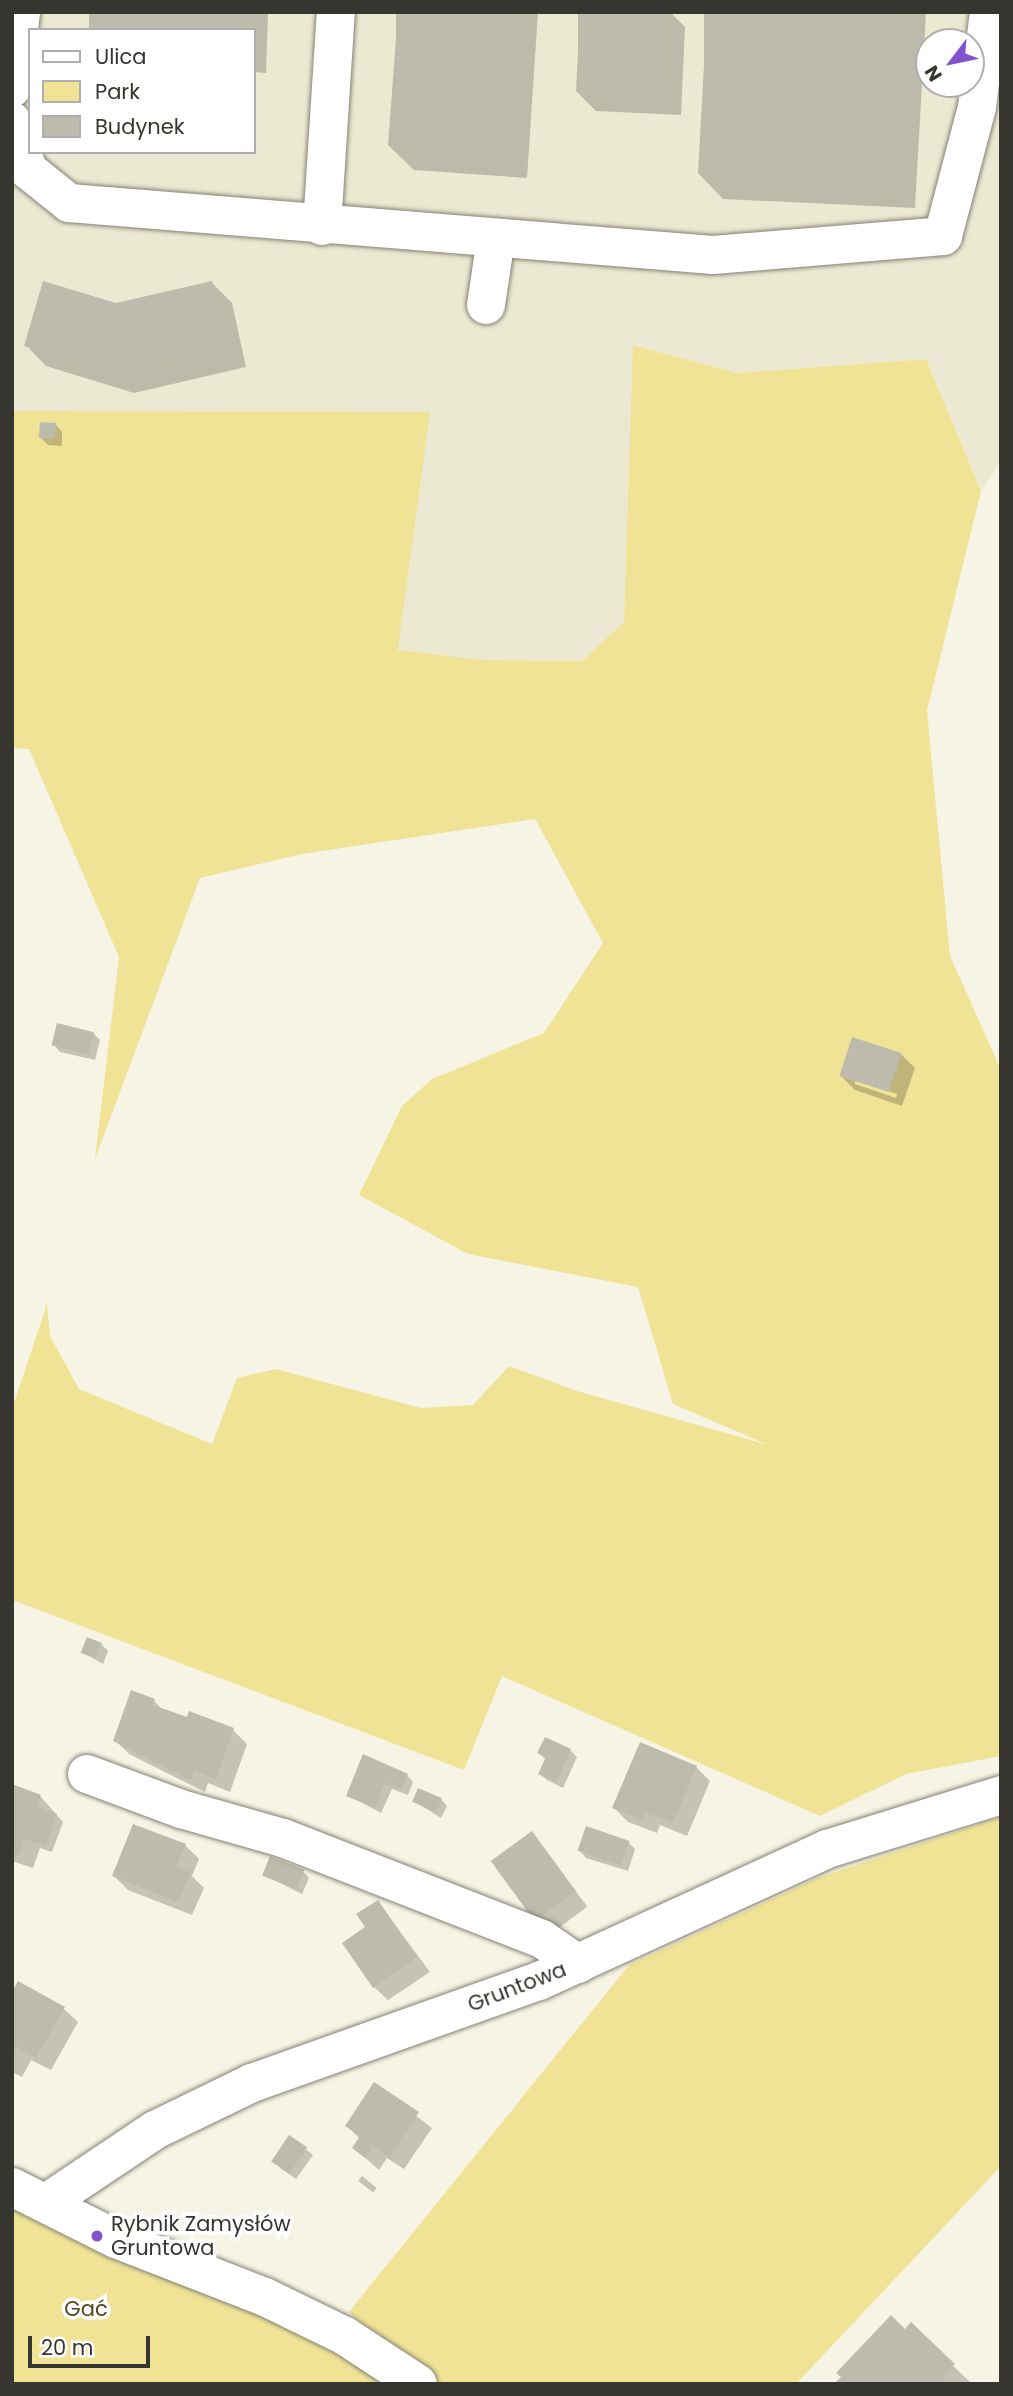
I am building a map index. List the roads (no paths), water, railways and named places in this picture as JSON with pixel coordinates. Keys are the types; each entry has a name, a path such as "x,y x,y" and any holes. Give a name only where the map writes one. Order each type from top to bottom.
{"street":[{"path":"12,88 21,12"},
{"path":"322,226 336,12"},
{"path":"12,121 28,170 69,202 322,226 713,256 943,236 977,107 989,12"},
{"path":"486,305 496,238"},
{"path":"87,1774 181,1809 284,1838 542,1939 578,1964"},
{"name":"Gruntowa","path":"29,2195 252,2083 578,1964 827,1849 1001,1796"},
{"name":"Gruntowa","path":"29,2195 116,2239 276,2303 345,2336 418,2384"}],"place":[{"name":"Rybnik Zamysłów Gruntowa","path":"97,2236"}],"park label":[{"name":"Gać","path":"86,2309"}]}
